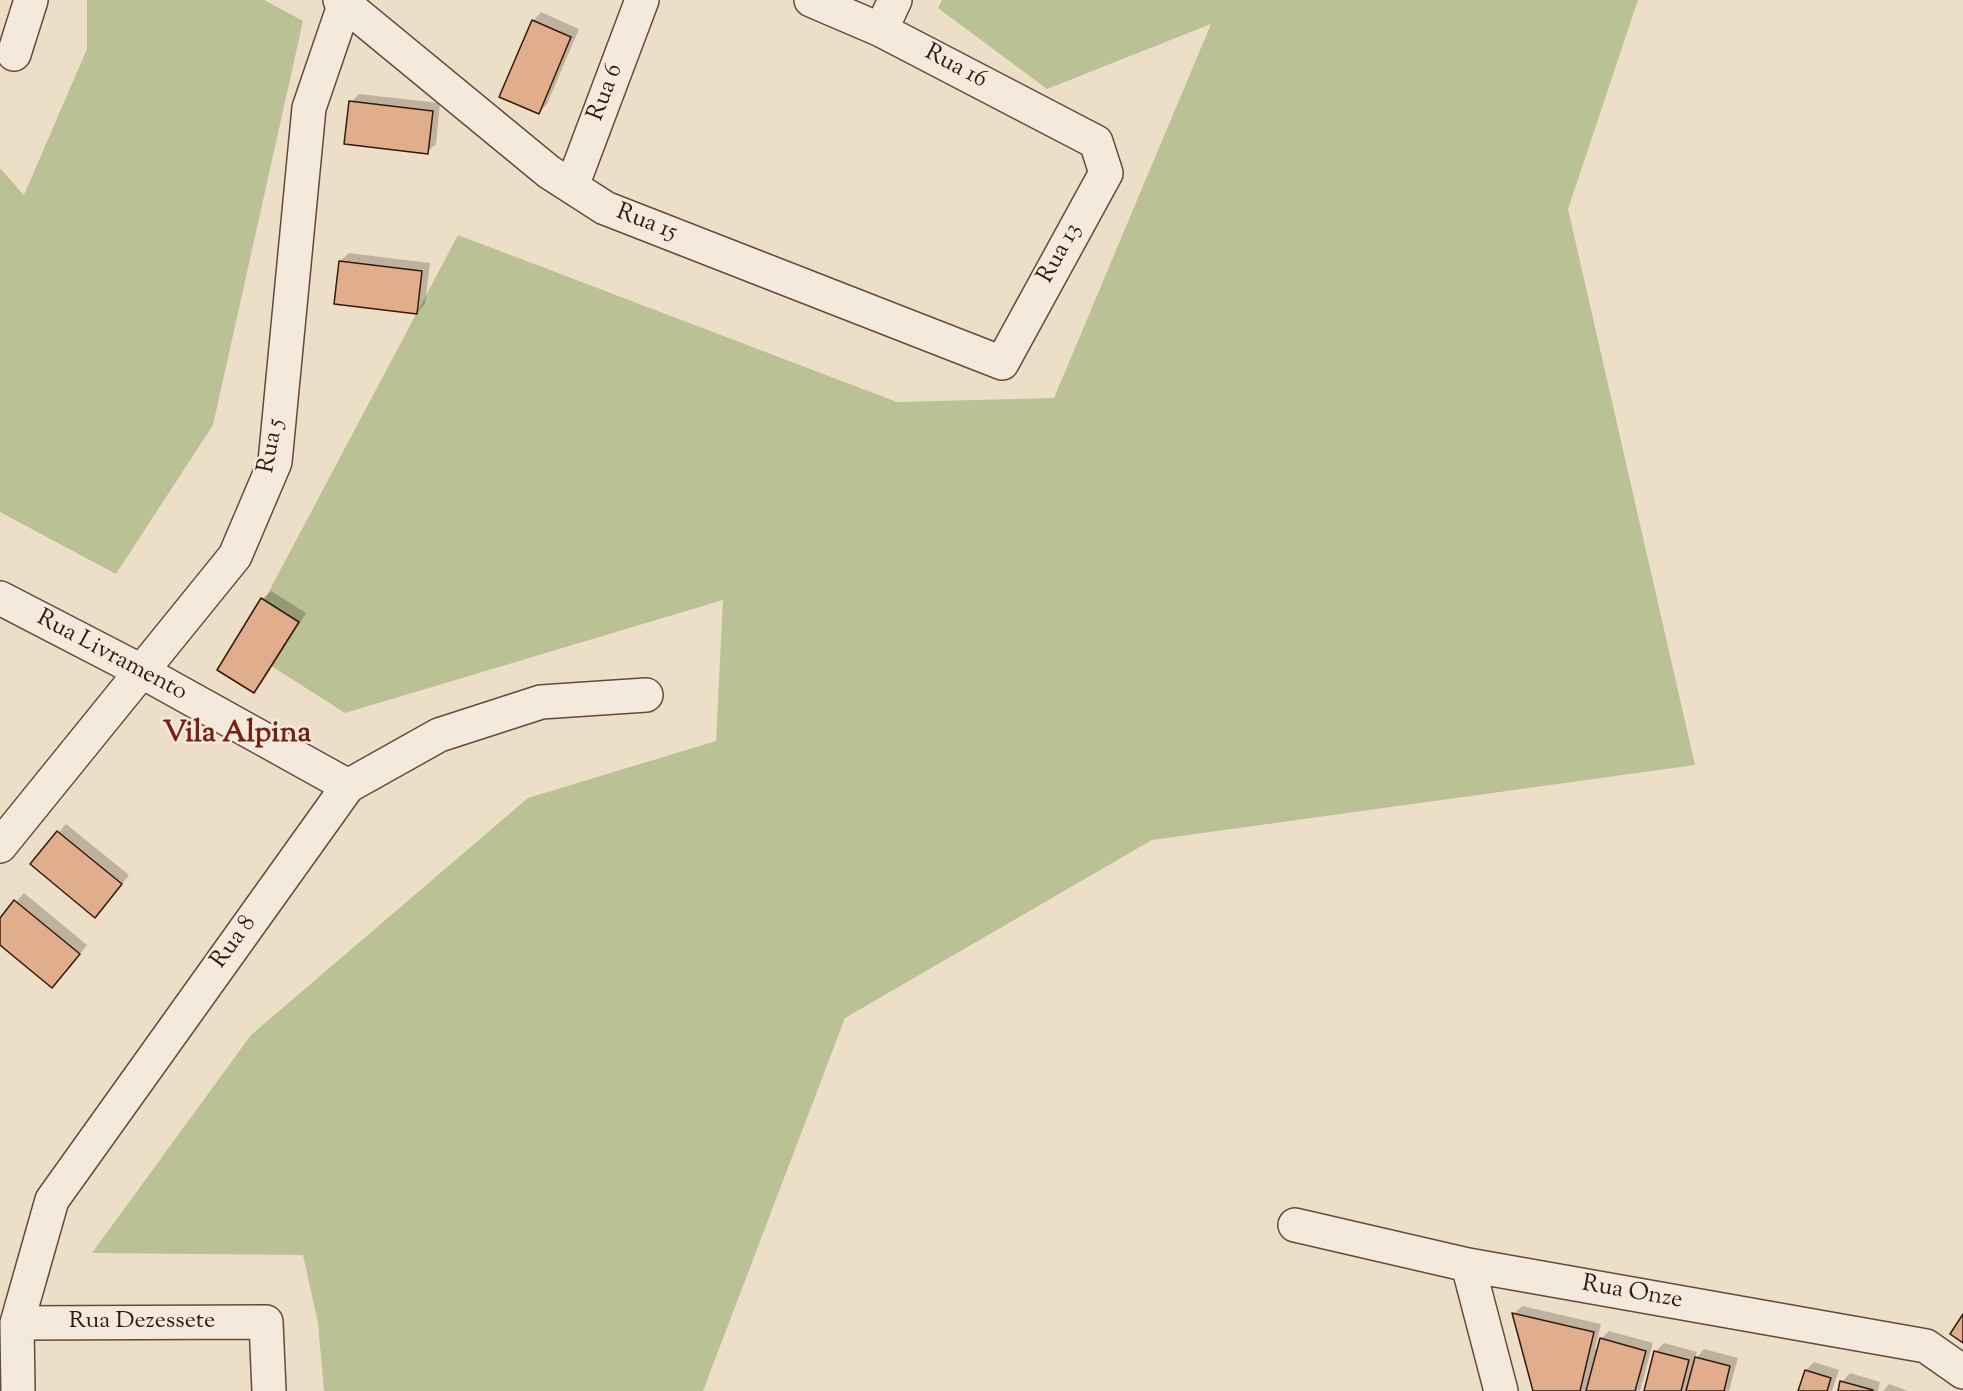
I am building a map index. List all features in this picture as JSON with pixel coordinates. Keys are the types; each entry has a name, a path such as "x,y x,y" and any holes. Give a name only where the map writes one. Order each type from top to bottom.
{"street":[{"path":"15,54 31,0"},
{"name":"Rua 6","path":"572,186 642,0"},
{"name":"Rua 16","path":"811,0 881,30 1096,142"},
{"path":"881,30 895,0"},
{"name":"Rua 15","path":"344,1 549,172 605,208 1002,363"},
{"name":"Rua 5","path":"0,846 235,556 275,462 309,108 344,1"},
{"name":"Rua 13","path":"1002,363 1106,173 1096,142"},
{"name":"Rua Livramento","path":"0,598 141,671 348,786"},
{"name":"Rua 8","path":"18,1391 17,1323 52,1200 348,786 439,735 541,702 646,695"},
{"name":"Rua Onze","path":"1295,1225 1468,1265 1926,1346 1963,1372"},
{"path":"1468,1265 1501,1391"},
{"name":"Rua Dezessete","path":"17,1323 266,1322 269,1391"}],"green space":[{"path":"87,0 264,0 303,21 213,425 116,574 0,512 0,168 24,195 87,49"},
{"path":"942,0 1638,0 1568,209 1695,765 1152,840 845,1018 703,1391 324,1391 318,1323 303,1255 92,1253 251,1035 528,798 716,741 723,600 345,713 240,646 458,235 897,402 1054,398 1211,24 1047,89 938,8"}],"building":[{"path":"532,20 571,37 539,114 499,97"},
{"path":"349,101 433,111 428,154 344,144"},
{"path":"339,261 422,271 417,314 334,304"},
{"path":"261,598 299,622 254,693 217,670"},
{"path":"57,831 122,884 95,918 30,864"},
{"path":"14,900 80,954 52,988 0,945 0,918"},
{"path":"1512,1313 1594,1332 1580,1391 1533,1391"},
{"path":"1963,1314 1963,1343 1950,1334"},
{"path":"1600,1338 1646,1351 1635,1391 1586,1391"},
{"path":"1654,1351 1689,1360 1681,1391 1644,1391"},
{"path":"1695,1357 1730,1366 1724,1391 1686,1391"},
{"path":"1805,1370 1831,1378 1827,1391 1798,1391"},
{"path":"1840,1381 1873,1390 1873,1391 1838,1391"}],"district":[{"name":"Vila Alpina","path":"237,736"}]}
